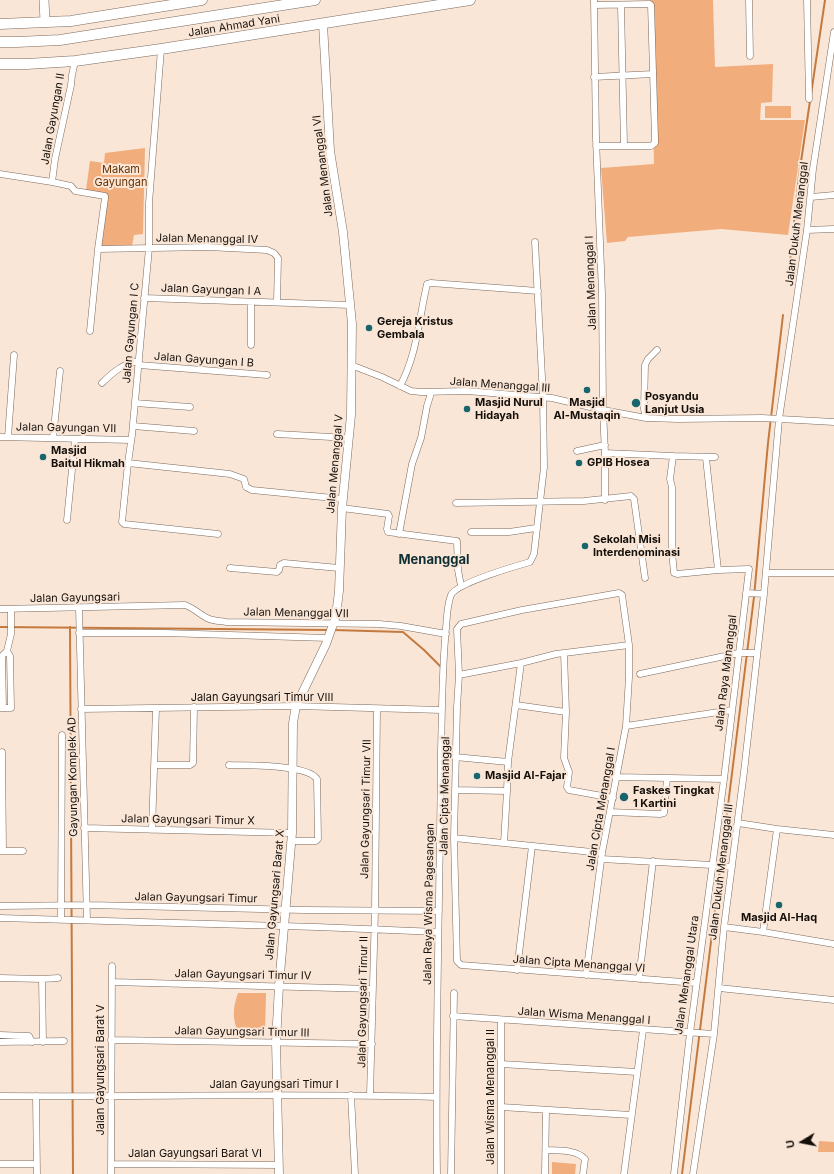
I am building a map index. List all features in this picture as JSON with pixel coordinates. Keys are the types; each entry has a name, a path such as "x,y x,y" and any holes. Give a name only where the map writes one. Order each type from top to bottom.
{"highway":[{"path":"0,24 87,19 202,0"},
{"path":"0,42 60,40 315,0"},
{"name":"Jalan Ahmad Yani","path":"0,64 75,61 323,24 470,0"}],"main road":[{"path":"44,0 45,22"}],"street":[{"path":"749,0 750,56"},
{"path":"807,0 809,99"},
{"path":"594,3 651,5 655,143 650,146 596,146"},
{"name":"Jalan Menanggal I","path":"594,3 594,77 602,294 605,500"},
{"path":"622,5 624,146"},
{"name":"Jalan Menanggal VI","path":"323,24 330,151 343,232 350,304"},
{"name":"Jalan Dukuh Menanggal","path":"766,573 780,419 834,32"},
{"name":"Jalan Gayungan I C","path":"161,49 149,203 149,248 123,523 218,534"},
{"name":"Jalan Gayungan II","path":"52,182 57,151 72,85 72,75 75,61"},
{"path":"594,77 653,74"},
{"path":"0,174 71,186 75,190 104,196 105,198 98,249 90,331"},
{"path":"811,197 834,195"},
{"path":"807,230 834,229"},
{"path":"342,508 388,514 388,531 399,534 457,541 458,570 461,586 530,562 534,554 544,467 543,397 535,242"},
{"name":"Jalan Menanggal IV","path":"98,249 208,247 267,250 274,253 278,258 277,302"},
{"path":"400,386 404,379 417,336 427,284 468,285 538,291"},
{"name":"Jalan Gayungan I A","path":"144,298 277,302"},
{"path":"251,302 251,345"},
{"path":"277,302 350,304"},
{"name":"Jalan Menanggal V","path":"331,630 338,604 342,508 351,415 352,324 350,304"},
{"path":"646,418 644,409 645,365 657,350"},
{"path":"8,437 14,355"},
{"path":"102,383 122,366 130,362 139,363"},
{"name":"Jalan Gayungan I B","path":"139,363 267,375"},
{"name":"Jalan Menanggal III","path":"351,365 411,391 431,393 467,391 552,398 646,418 780,419"},
{"path":"53,438 60,371"},
{"path":"399,534 412,464 421,438 431,393"},
{"path":"135,402 190,407"},
{"path":"780,419 834,422"},
{"path":"133,426 194,431"},
{"path":"277,434 348,438"},
{"name":"Jalan Gayungan VII","path":"0,437 132,440"},
{"path":"67,520 75,439"},
{"path":"577,451 605,445"},
{"path":"605,453 706,458 714,457"},
{"path":"673,456 670,479 672,486 672,552 674,573 677,574 718,570 706,458"},
{"path":"128,463 230,474 244,479 246,488 252,490 343,499"},
{"path":"456,503 540,503 605,500 630,496 634,499 645,578"},
{"path":"471,532 509,532 536,528"},
{"path":"230,568 277,572 280,565 284,563 340,568"},
{"name":"Jalan Raya Mananggal","path":"718,570 749,570 748,594 724,780"},
{"path":"766,573 834,573"},
{"name":"Jalan Dukuh Menanggal III","path":"693,1174 719,988 729,867 738,823 766,573"},
{"name":"Jalan Raya Wisma Pagesangan","path":"437,1174 436,1097 442,710 448,605 451,594 461,586"},
{"name":"Jalan Cipta Menanggal I","path":"458,626 461,624 522,610 619,593 622,595 629,645 626,726 601,856 586,975"},
{"path":"748,594 763,594"},
{"name":"Jalan Menanggal VII","path":"150,606 185,606 196,610 207,618 226,622 331,630 379,624 446,634"},
{"name":"Jalan Gayungsari","path":"0,609 150,606"},
{"name":"Gayungan Komplek AD","path":"79,608 84,828 84,920"},
{"path":"2,708 11,708 10,656 8,651 11,634 10,609"},
{"name":"Jalan Cipta Menanggal","path":"458,626 459,675 455,757 454,838 457,959 461,965"},
{"path":"79,631 164,633 331,630"},
{"name":"Jalan Gayungsari Barat X","path":"279,1174 276,1042 291,837 292,736 296,706 331,630"},
{"path":"459,675 564,653 629,645"},
{"path":"564,653 566,712 564,755 569,772 568,789 613,798"},
{"path":"640,674 740,653 756,653"},
{"path":"504,843 508,762 521,663"},
{"path":"516,705 566,712"},
{"name":"Jalan Gayungsari Timur VIII","path":"81,709 296,706 442,710"},
{"path":"152,830 156,708"},
{"path":"154,765 190,765 193,763 194,708"},
{"name":"Jalan Gayungsari Timur VII","path":"375,910 377,709"},
{"path":"626,726 732,710"},
{"path":"62,735 64,920"},
{"path":"2,752 1,851 23,851"},
{"path":"455,757 508,762"},
{"path":"229,765 292,768"},
{"name":"Jalan Gayungsari Timur X","path":"84,828 291,837 316,841 318,839 317,779 315,775 309,772 292,768"},
{"path":"615,777 724,780"},
{"path":"610,812 664,813 667,778"},
{"name":"Jalan Menanggal Utara","path":"674,1174 696,983 715,865 724,780"},
{"path":"455,790 507,791"},
{"path":"738,823 834,835"},
{"path":"764,932 777,829"},
{"path":"454,838 532,846 601,856 729,867"},
{"path":"518,970 532,846"},
{"path":"639,979 653,861"},
{"name":"Jalan Gayungsari Timur","path":"0,906 83,905 286,910 439,911"},
{"name":"Jalan Gayungsari Timur II","path":"370,1096 375,910"},
{"path":"0,918 438,932"},
{"path":"724,927 834,944"},
{"name":"Jalan Cipta Menanggal VI","path":"461,965 696,983"},
{"name":"Jalan Gayungsari Barat V","path":"111,1174 112,966"},
{"path":"0,978 58,978"},
{"path":"42,979 43,1042"},
{"name":"Jalan Gayungsari Timur IV","path":"112,982 373,989"},
{"path":"719,988 834,1000"},
{"path":"451,1174 454,993"},
{"name":"Jalan Wisma Menanggal I","path":"453,1016 691,1034 713,1034"},
{"name":"Jalan Wisma Menanggal II","path":"500,1020 501,1174"},
{"path":"624,1174 643,1030"},
{"path":"0,1035 30,1036 32,1042"},
{"name":"Jalan Gayungsari Timur III","path":"112,1040 372,1044"},
{"path":"0,1042 64,1041"},
{"path":"501,1064 637,1072"},
{"name":"Jalan Gayungsari Timur I","path":"0,1096 276,1094 436,1097"},
{"path":"351,1095 355,1174"},
{"path":"36,1096 37,1174"},
{"path":"501,1107 631,1115"},
{"path":"545,1174 546,1110"},
{"path":"546,1150 576,1153 582,1156 585,1159 583,1174"},
{"path":"0,1164 36,1164"},
{"name":"Jalan Gayungsari Barat VI","path":"111,1164 279,1164"}],"green space":[{"path":"650,0 713,0 715,67 773,64 772,102 761,103 760,120 805,120 788,235 721,229 628,237 625,241 607,243 601,168 654,164"},
{"path":"765,106 791,106 791,118 765,118"},
{"name":"Makam Gayungan","path":"145,148 143,234 134,235 132,246 100,247 107,194 86,190 90,161 104,163 105,153"},
{"path":"238,993 266,993 265,1034 238,1032 234,1012"},
{"path":"819,1141 834,1142 834,1152 818,1152"},
{"path":"552,1162 576,1164 575,1174 552,1174"}],"waterway":[{"path":"788,282 799,175 825,0"},
{"path":"682,1174 754,597 768,443 783,315"},
{"path":"0,627 329,630"},
{"path":"70,627 73,1174"},
{"path":"333,630 403,632 441,667"}],"place":[{"name":"Gereja Kristus Gembala","path":"369,328"},
{"name":"Masjid Al-Mustaqin","path":"587,390"},
{"name":"Posyandu Lanjut Usia","path":"636,403"},
{"name":"Masjid Nurul Hidayah","path":"467,409"},
{"name":"Masjid Baitul Hikmah","path":"43,457"},
{"name":"GPIB Hosea","path":"579,463"},
{"name":"Sekolah Misi Interdenominasi","path":"585,546"},
{"name":"Masjid Al-Fajar","path":"477,776"},
{"name":"Faskes Tingkat 1 Kartini","path":"624,797"},
{"name":"Masjid Al-Haq","path":"779,905"}],"district":[{"name":"Menanggal","path":"434,560"}]}
